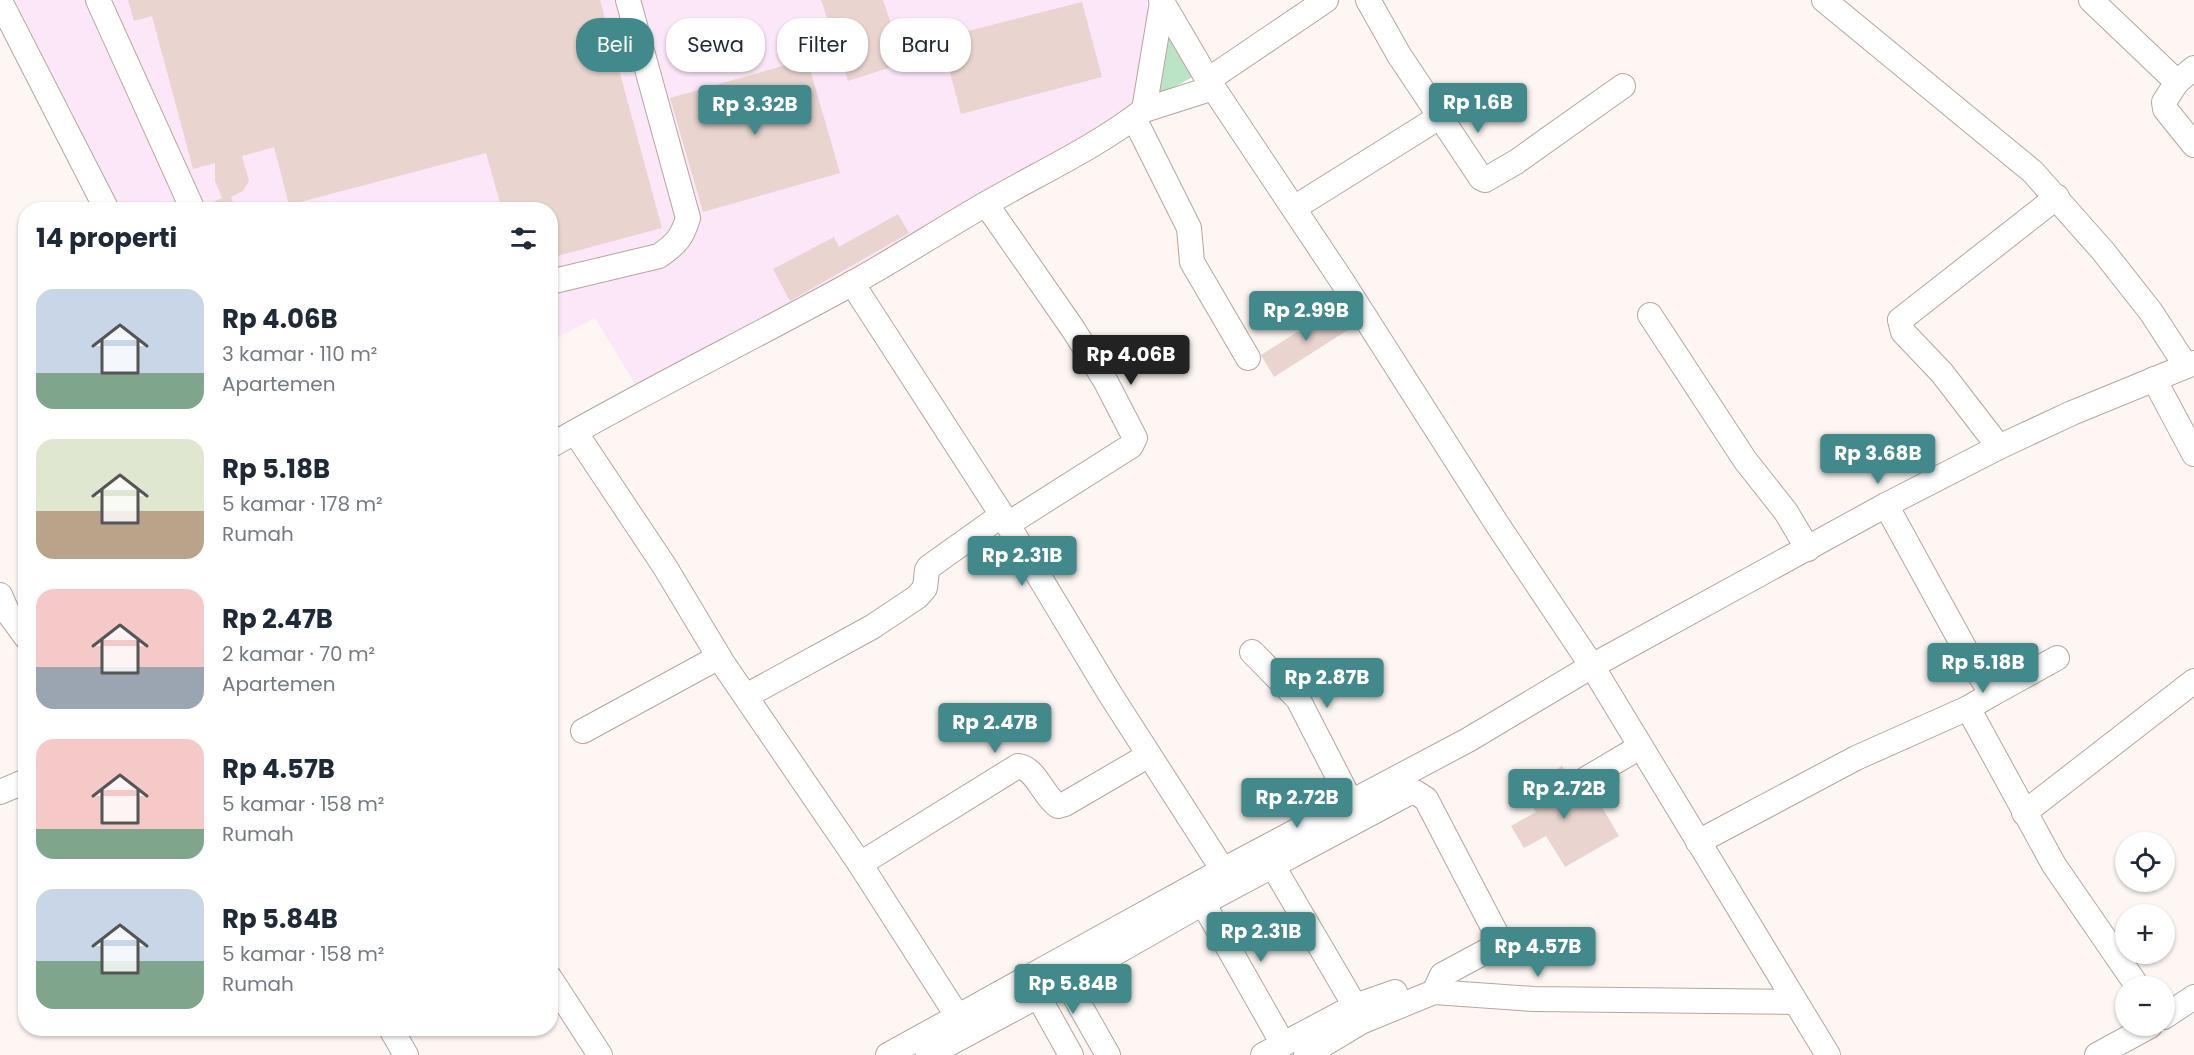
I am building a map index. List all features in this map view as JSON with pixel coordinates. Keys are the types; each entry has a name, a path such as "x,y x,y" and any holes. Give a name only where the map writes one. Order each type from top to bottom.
{"street":[{"path":"98,0 189,202"},
{"path":"558,280 659,256 683,235 688,218 627,0"},
{"path":"558,442 852,284 986,204 1068,159 1139,114 1210,84 1326,0"},
{"path":"1368,0 1399,55 1481,178 1485,180 1516,162 1623,87"},
{"path":"888,1055 1223,870 1468,740 1592,666 1886,505 1999,447 2072,413 2190,365 2103,251 2033,172 1824,0"},
{"path":"2091,0 2185,75 2164,102 2165,109 2194,145"},
{"path":"0,1 8,40 102,202"},
{"path":"1162,1 1210,84 1294,208 1497,524 1592,666 1828,1055"},
{"path":"1162,1 1139,114 1189,228 1192,262 1248,358"},
{"path":"1294,208 1441,116"},
{"path":"1999,447 1942,373 1903,332 1900,320 2057,197"},
{"path":"746,696 872,627 917,597 925,588 929,567 1005,519 1131,446 1135,438 1106,382 1073,329 986,204"},
{"path":"852,284 1005,519 1149,755 1223,870"},
{"path":"1650,315 1744,460 1786,512 1808,549"},
{"path":"2154,379 2194,454"},
{"path":"575,432 665,567 719,657 861,864 958,1017"},
{"path":"1886,505 1992,694"},
{"path":"0,595 7,611 18,626"},
{"path":"1252,652 1298,699 1351,802"},
{"path":"583,730 719,657"},
{"path":"1698,842 1856,758 1968,708 2057,658"},
{"path":"2024,813 2194,681"},
{"path":"1968,708 2054,865 2130,976"},
{"path":"1574,786 1640,747"},
{"path":"861,864 1018,766 1024,766 1030,771 1058,806 1149,755"},
{"path":"0,792 18,784"},
{"path":"928,1055 1066,981 1203,903 1407,794 1415,792 1426,799 1498,937 1497,943 1438,984 1361,1023 1306,1055"},
{"path":"1273,866 1355,1006"},
{"path":"1203,903 1273,1049 1355,1006 1438,984 1533,999 1795,1002"},
{"path":"1066,981 1107,1055"},
{"path":"558,990 600,1055"},
{"path":"1038,996 1071,1055"},
{"path":"2175,1010 2194,997"},
{"path":"395,1036 406,1055"},
{"path":"2097,1055 2132,1036"}],"shaded area":[{"path":"15,0 1147,0 1150,52 1140,106 1105,129 638,389 595,318 558,337 558,202 115,202"}],"green space":[{"path":"1166,22 1198,74 1158,96"}],"building":[{"path":"128,0 600,0 605,18 576,18 576,72 620,72 662,228 558,256 558,202 500,202 486,153 300,202 288,202 274,147 242,156 249,181 243,191 231,197 233,202 213,202 222,198 215,181 215,163 193,169 152,16 134,21"},
{"path":"821,0 883,0 889,18 880,18 880,71 848,81 845,72 868,72 868,18 827,18"},
{"path":"1082,2 1102,77 961,114 950,72 971,72 971,30"},
{"path":"777,68 777,72 811,72 840,173 703,212 670,98"},
{"path":"898,214 909,233 790,301 773,269 834,237 839,247"},
{"path":"1337,307 1351,328 1274,377 1261,355"},
{"path":"1562,766 1567,774 1560,786 1562,794 1574,800 1581,798 1583,802 1595,795 1619,836 1565,867 1546,836 1524,848 1511,826 1536,812 1523,789"}]}
